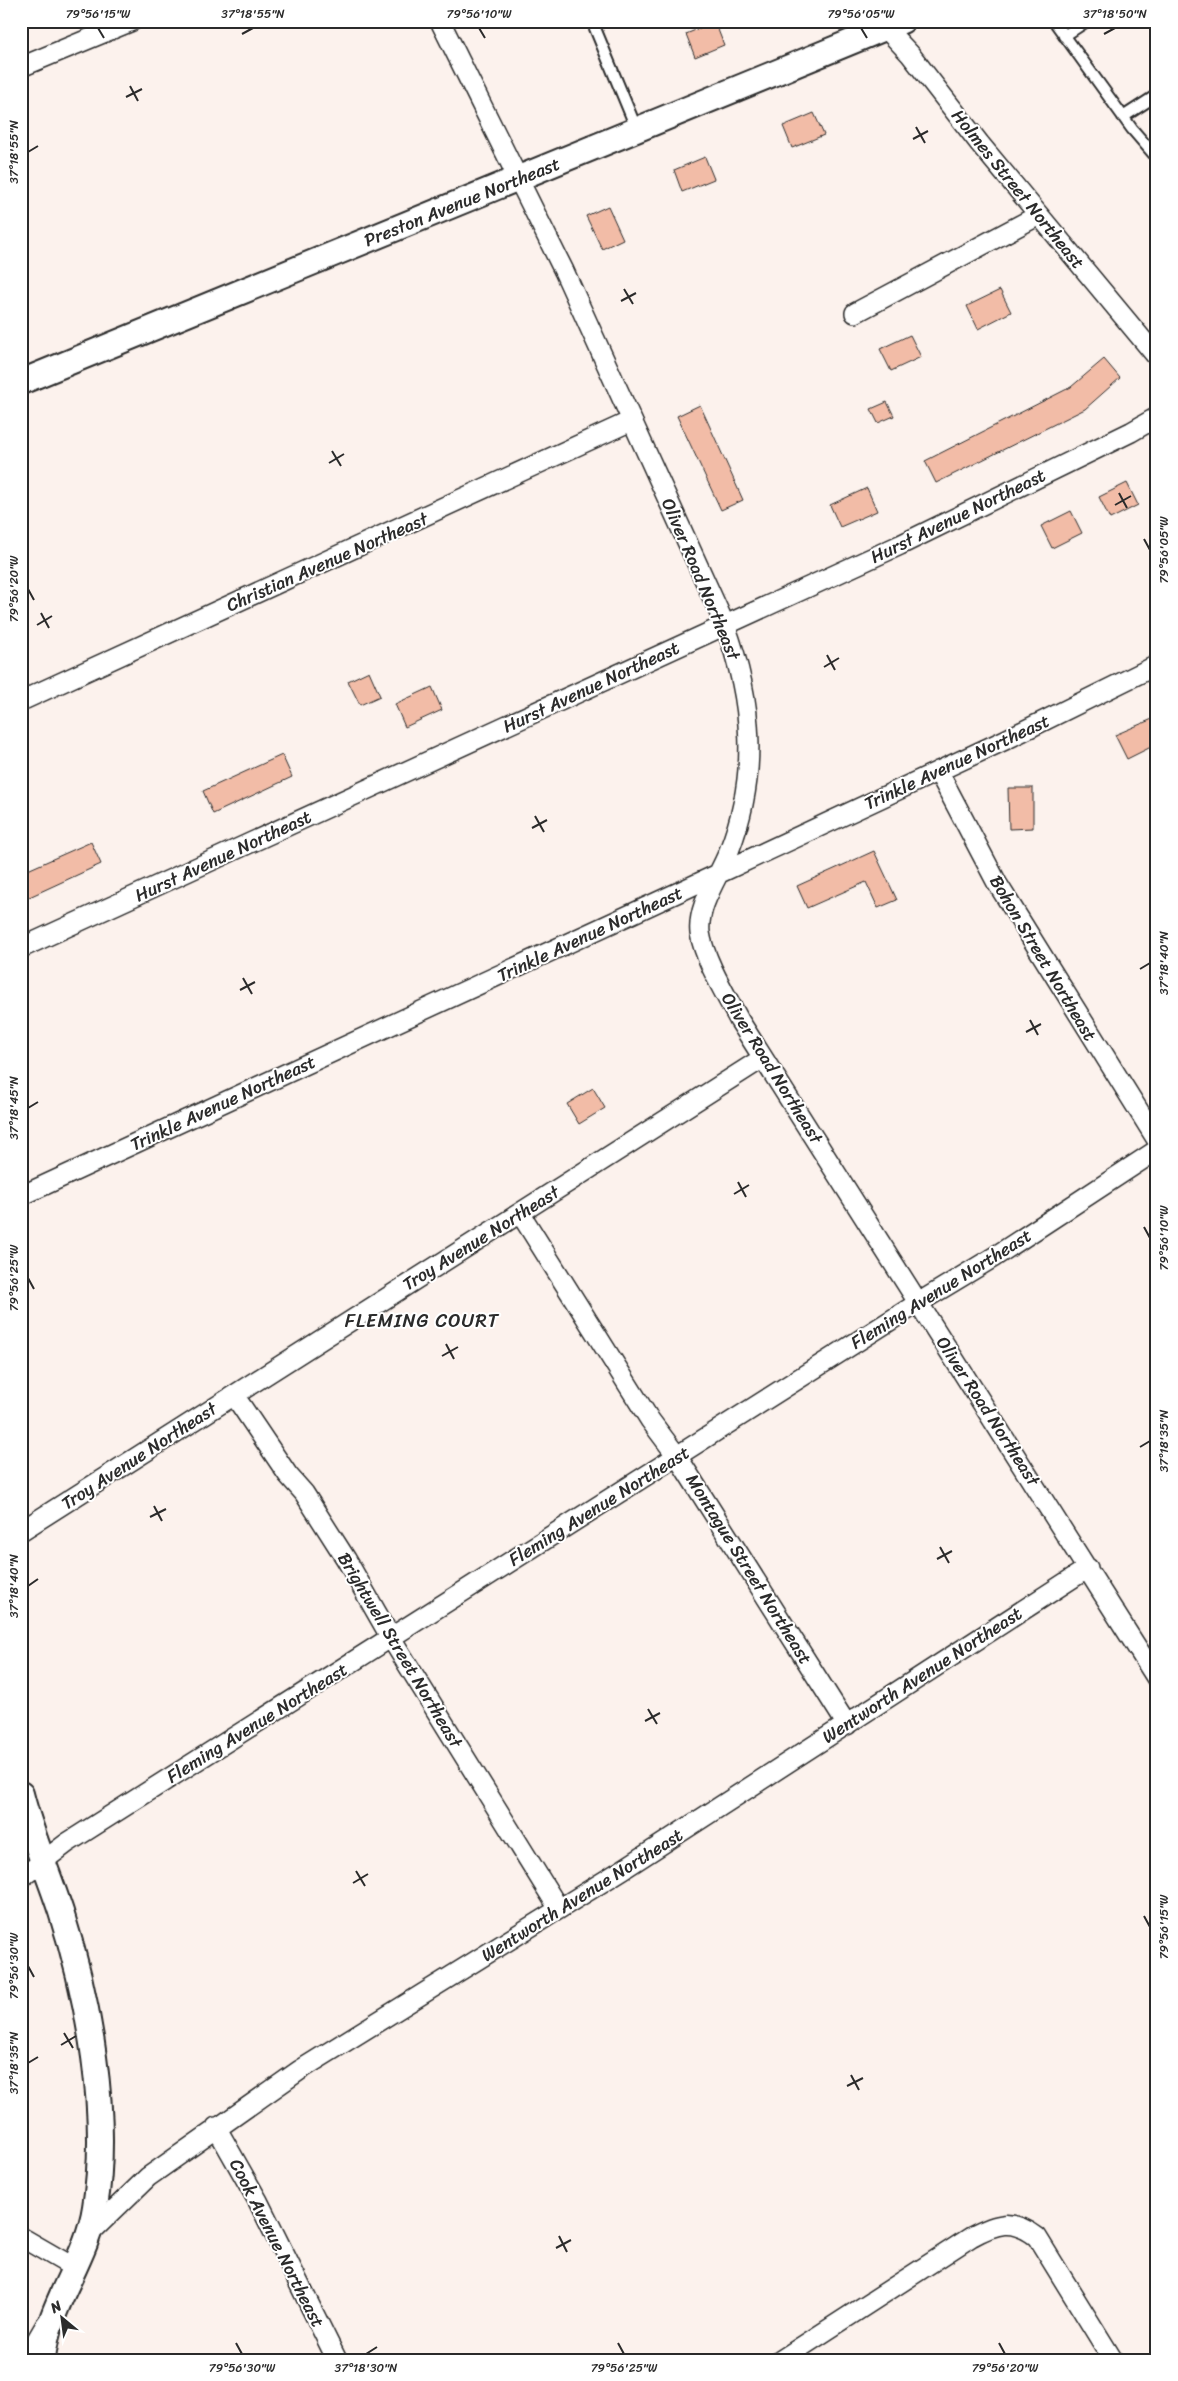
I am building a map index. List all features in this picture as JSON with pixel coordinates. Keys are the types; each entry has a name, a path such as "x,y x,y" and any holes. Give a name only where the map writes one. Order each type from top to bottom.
{"street":[{"path":"21,67 132,21"},
{"name":"Oliver Road Northeast","path":"440,21 564,271 725,625 736,654 745,691 750,750 744,796 733,841 702,909 700,934 722,988 763,1058 1157,1679"},
{"name":"Preston Avenue Northeast","path":"21,382 519,179 888,24"},
{"name":"Holmes Street Northeast","path":"888,24 1039,216 1157,357"},
{"path":"855,313 1039,216"},
{"name":"Hurst Avenue Northeast","path":"21,948 909,541 1132,432 1157,417"},
{"name":"Christian Avenue Northeast","path":"21,701 632,422"},
{"name":"Trinkle Avenue Northeast","path":"21,1196 720,873 938,771 1157,665"},
{"name":"Bohon Street Northeast","path":"938,771 997,883 1157,1140"},
{"name":"Troy Avenue Northeast","path":"21,1531 763,1058"},
{"name":"Fleming Avenue Northeast","path":"21,1878 41,1861 918,1303 994,1257 1157,1150"},
{"name":"Montague Street Northeast","path":"520,1213 650,1420 678,1456 846,1725"},
{"name":"Brightwell Street Northeast","path":"234,1395 288,1475 304,1493 346,1559 391,1638 559,1909"},
{"name":"Wentworth Avenue Northeast","path":"88,2236 148,2177 216,2127 300,2070 559,1909 1088,1568"},
{"path":"21,1794 73,1956 89,2025 99,2133 98,2188 88,2236 51,2317 25,2360"},
{"name":"Cook Avenue Northeast","path":"216,2127 258,2201 337,2360"},
{"path":"781,2360 971,2237 1000,2224 1013,2224 1025,2228 1037,2237 1113,2360"},
{"path":"21,2237 73,2268"},
{"path":"43,2360 51,2317"}],"lane":[{"path":"592,21 637,130"},
{"path":"1054,21 1123,117 1157,158"},
{"path":"1064,36 1087,21"},
{"path":"1123,117 1157,95"}],"building":[{"path":"715,22 724,45 695,57 686,34"},
{"path":"814,113 824,135 792,148 783,126"},
{"path":"705,157 714,179 682,192 674,170"},
{"path":"608,206 623,239 602,249 586,216"},
{"path":"1000,290 1011,312 978,329 967,306"},
{"path":"910,335 921,357 891,371 880,349"},
{"path":"1104,359 1120,378 1085,409 936,483 925,461 1071,387"},
{"path":"887,402 894,416 878,423 871,409"},
{"path":"700,405 743,500 721,510 677,416"},
{"path":"1127,483 1138,505 1110,519 1099,497"},
{"path":"867,488 877,511 840,527 830,505"},
{"path":"1071,511 1082,533 1052,548 1041,526"},
{"path":"369,671 380,696 360,705 348,681"},
{"path":"432,687 442,710 405,727 395,704"},
{"path":"1157,717 1157,744 1127,759 1115,735"},
{"path":"282,755 292,777 213,814 203,791"},
{"path":"1008,788 1033,788 1033,828 1009,829"},
{"path":"91,842 101,864 25,899 21,890 21,873"},
{"path":"874,851 897,900 878,908 866,882 807,908 797,886"},
{"path":"593,1088 605,1108 579,1124 567,1104"}],"district":[{"name":"FLEMING COURT","path":"422,1320"}]}
